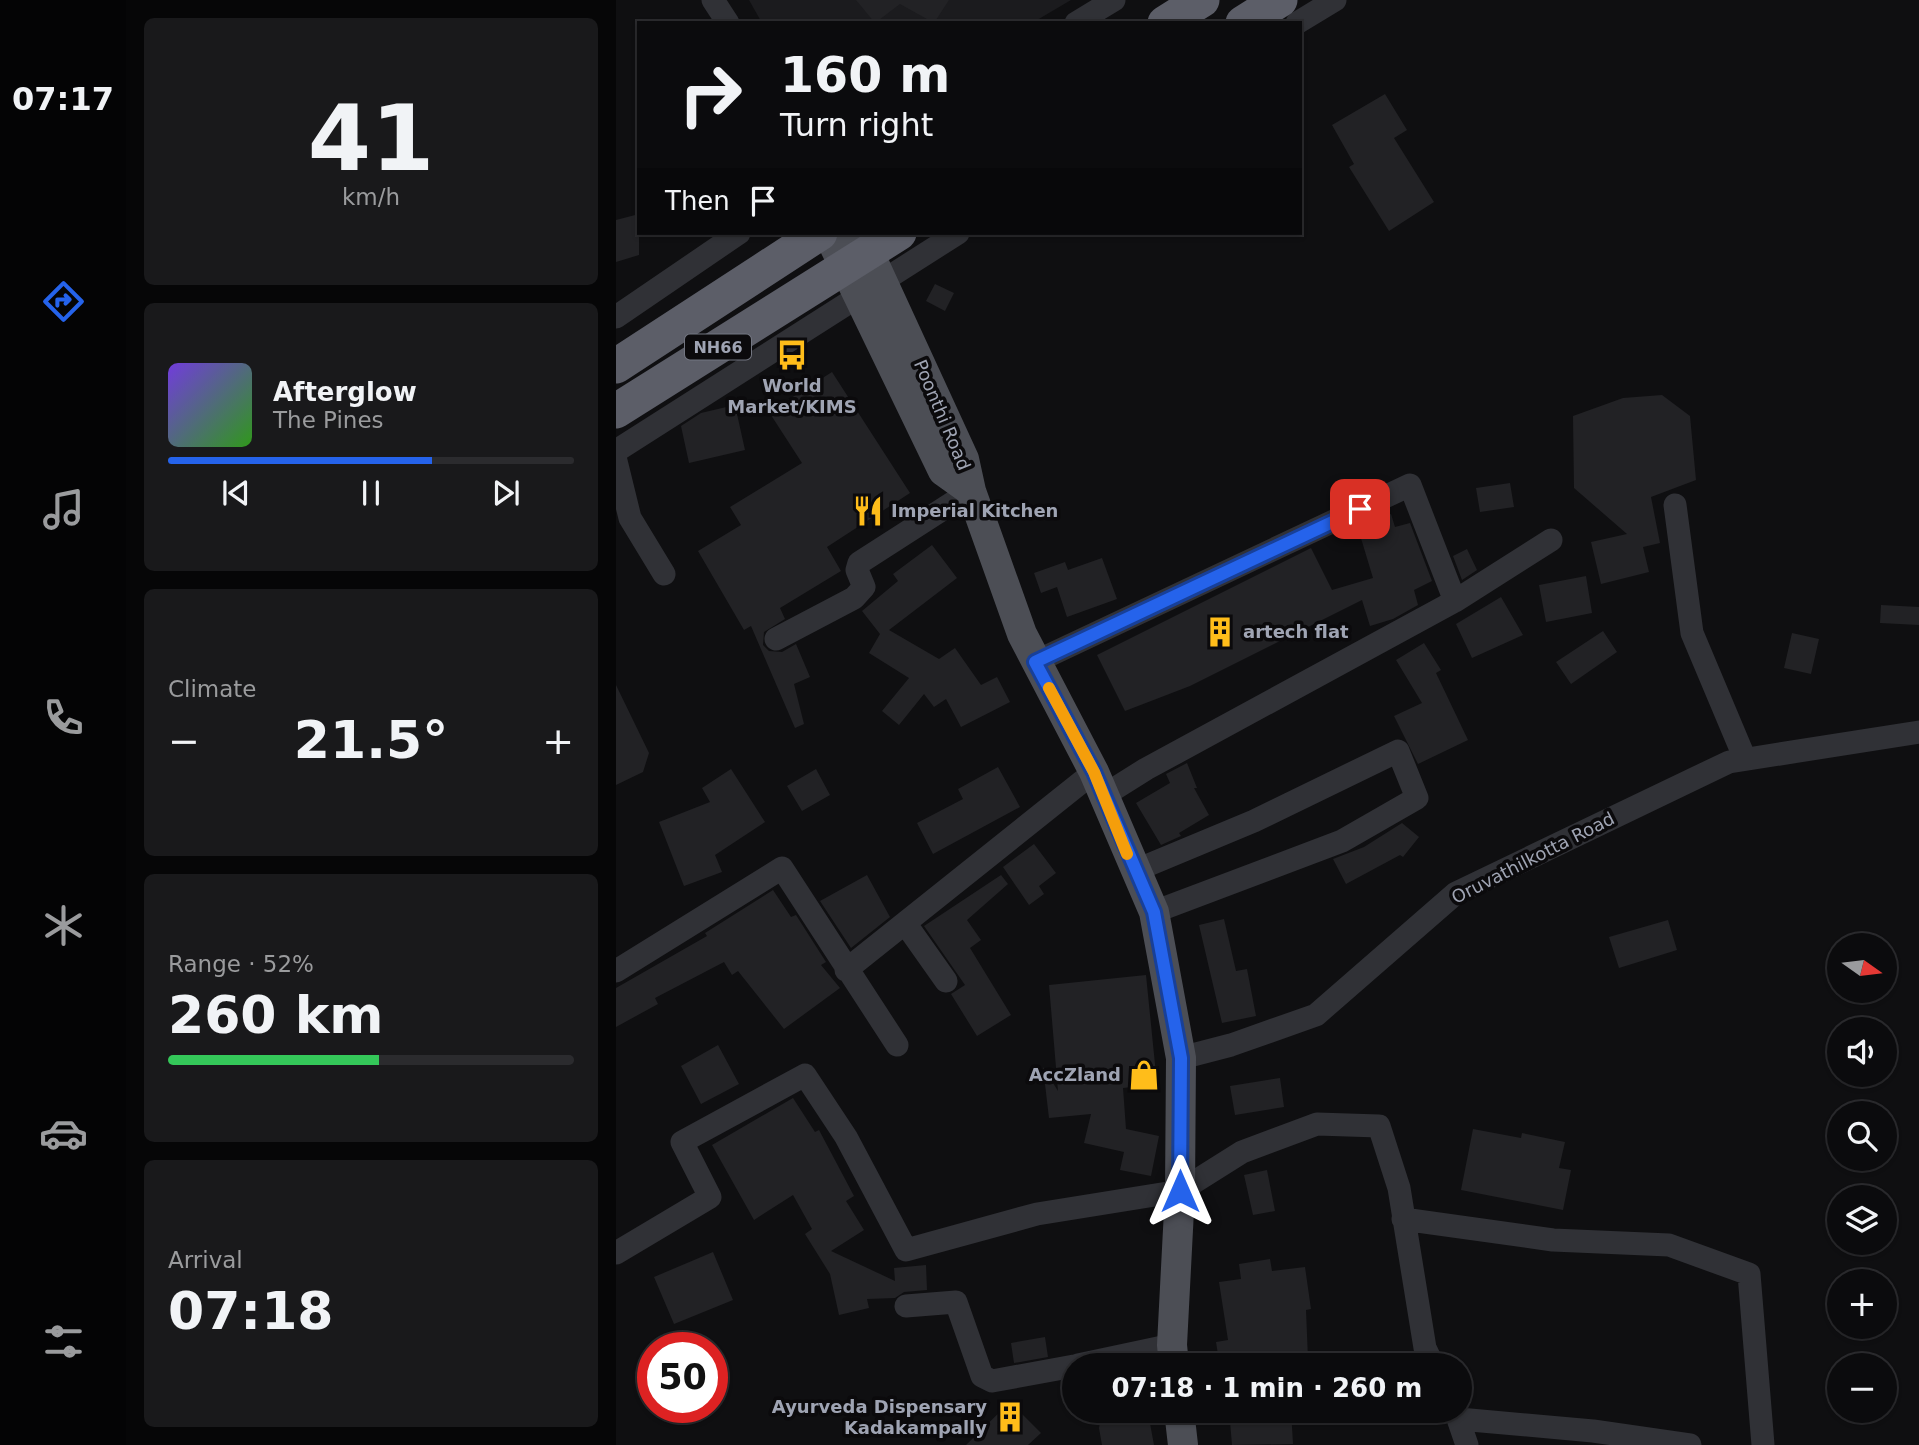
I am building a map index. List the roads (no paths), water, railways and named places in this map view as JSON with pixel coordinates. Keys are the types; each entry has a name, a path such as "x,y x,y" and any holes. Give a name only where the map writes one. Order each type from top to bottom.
{"highway":[{"path":"1168,21 1202,0"},
{"path":"1246,21 1280,0"},
{"name":"NH66","path":"616,411 821,282 880,236"},
{"name":"NH66","path":"616,366 815,237"}],"main road":[{"name":"Poonthi Road","path":"880,236 871,287 964,459 971,491 1022,634 1098,784 1154,912 1181,1058 1180,1191 1173,1353"},
{"path":"815,237 871,287"},
{"path":"1180,1423 1183,1445"}],"street":[{"path":"713,0 727,21"},
{"path":"1079,21 1114,0"},
{"path":"1300,21 1335,0"},
{"path":"616,317 736,235"},
{"path":"616,451 954,235"},
{"path":"616,461 630,518 664,573"},
{"path":"1035,662 1410,485 1455,601"},
{"path":"776,639 854,598 864,587 858,570 859,563 971,491"},
{"path":"1675,505 1692,634 1745,760"},
{"path":"846,970 905,923 1098,784 1455,601 1551,540"},
{"name":"Oruvathilkotta Road","path":"1181,1058 1231,1045 1315,1016 1456,893 1729,762 1919,732"},
{"path":"1134,871 1254,821 1398,751 1417,798 1342,841 1154,912"},
{"path":"616,971 782,868 897,1045"},
{"path":"905,923 946,981"},
{"path":"616,1253 710,1196 682,1142 805,1075 846,1137 906,1250 1037,1214 1180,1191 1242,1152 1317,1124 1379,1126 1399,1188 1427,1353"},
{"path":"1403,1219 1553,1240 1669,1245 1749,1274 1763,1445"},
{"path":"906,1306 956,1302 982,1377 992,1381 1062,1368"},
{"path":"1472,1417 1690,1445"},
{"path":"1460,1423 1467,1445"}],"place":[{"name":"World Market/KIMS","path":"792,355"},
{"name":"Imperial Kitchen","path":"868,511"},
{"name":"artech flat","path":"1220,632"},
{"name":"AccZland","path":"1144,1075"},
{"name":"Ayurveda Dispensary Kadakampally","path":"1010,1417"}]}
